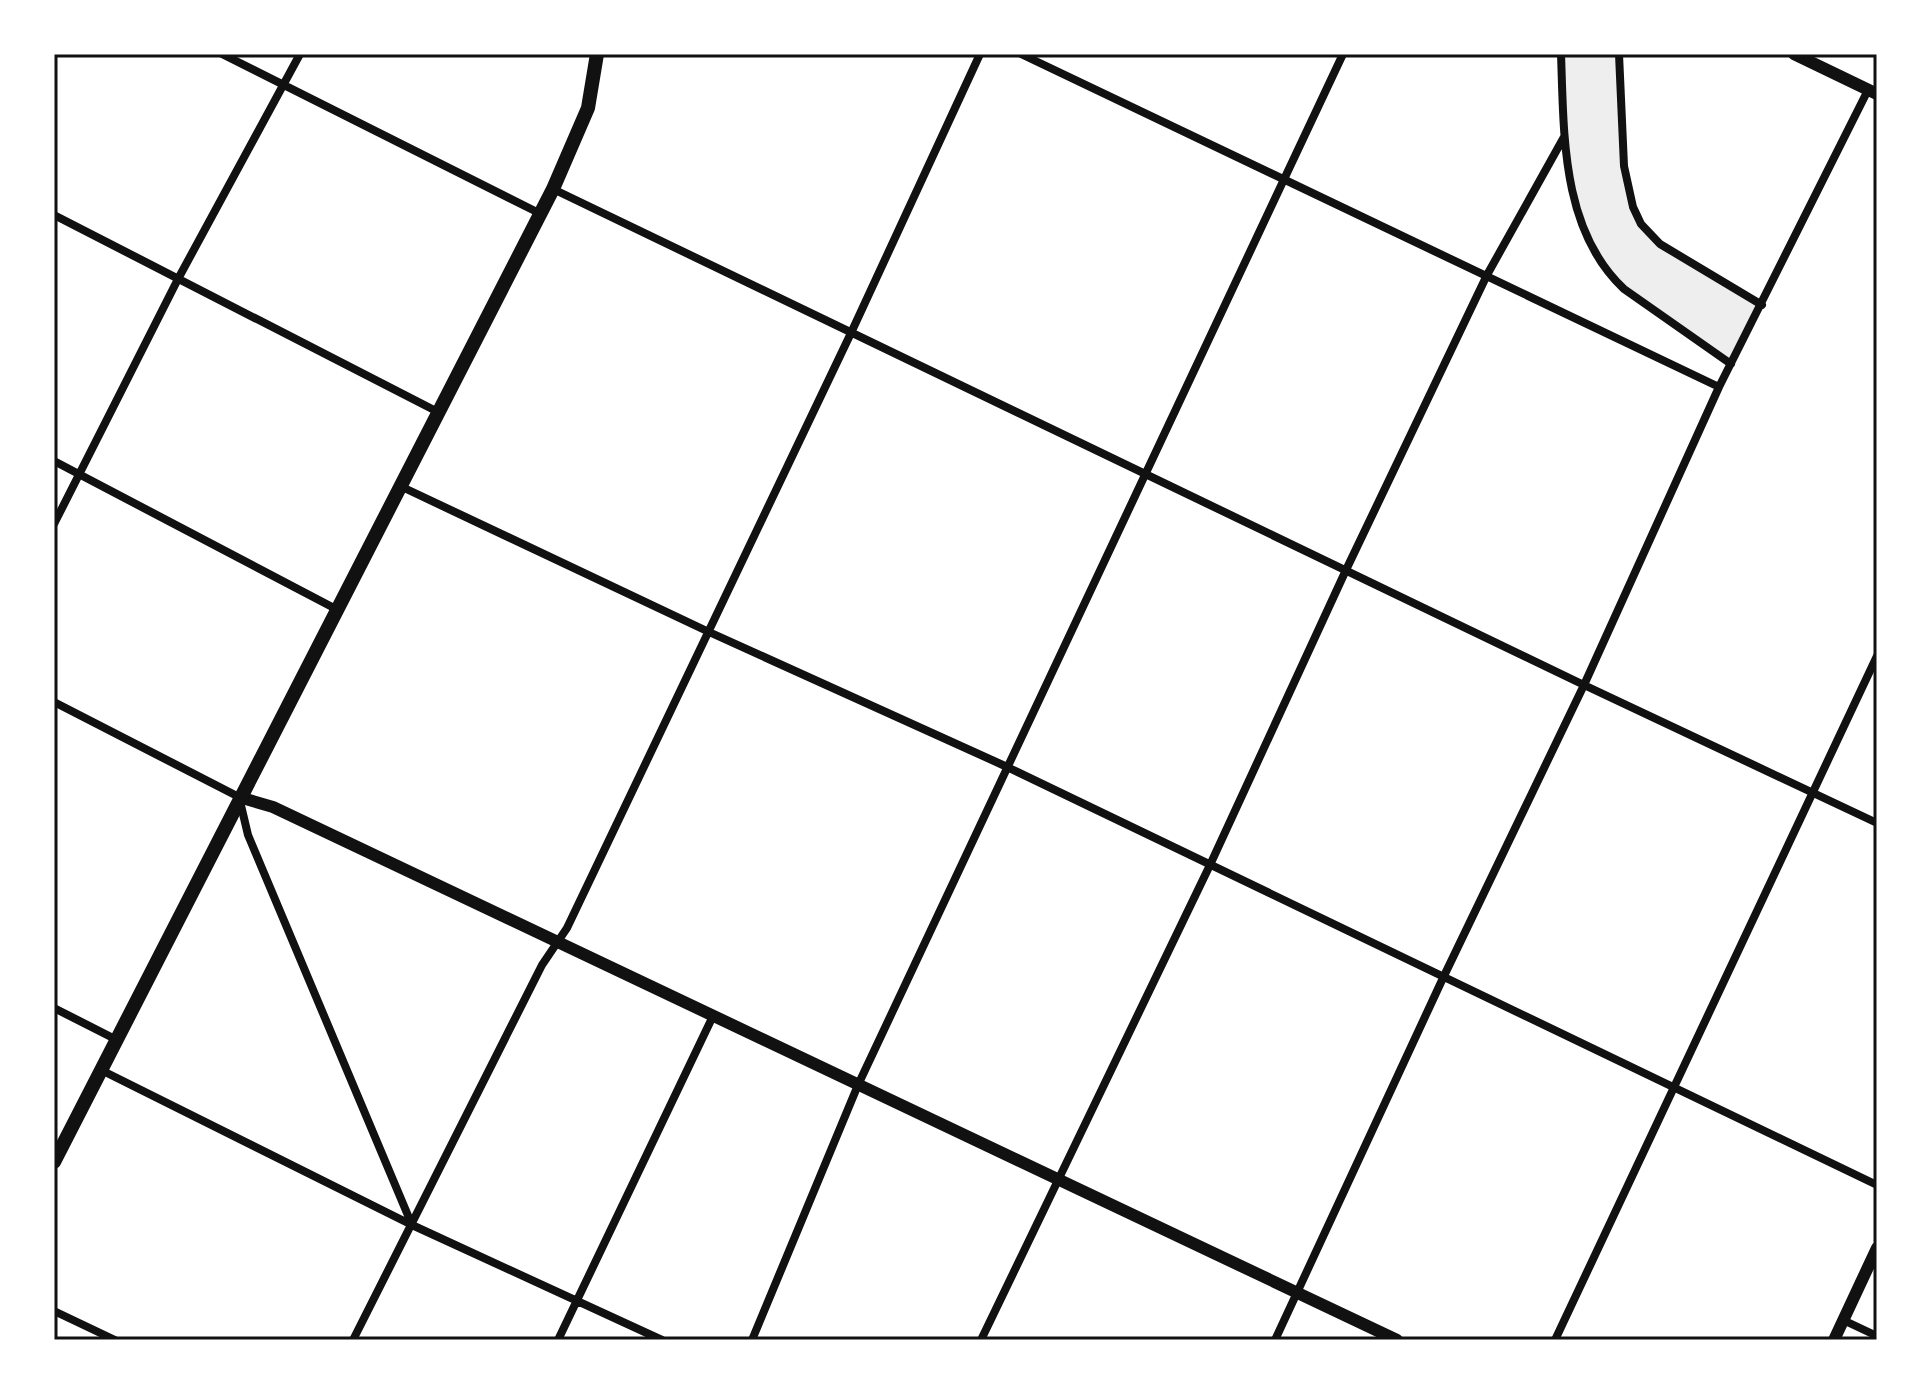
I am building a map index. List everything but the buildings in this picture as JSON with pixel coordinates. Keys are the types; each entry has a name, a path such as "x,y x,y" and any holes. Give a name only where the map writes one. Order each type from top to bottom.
{"main road":[{"path":"54,1162 541,214 588,108 597,54"}],"street":[{"path":"222,54 541,214"},
{"path":"54,524 178,279 300,54"},
{"path":"353,1340 542,965 567,928 851,333 980,54"},
{"path":"1021,54 1719,387"},
{"path":"752,1340 858,1085 1005,766 1343,54"},
{"path":"1561,54 1564,137 1582,226 1597,258 1613,278 1644,305 1731,364"},
{"path":"1619,54 1624,166 1629,192 1641,224 1660,244 1762,305"},
{"path":"1275,1340 1443,978 1584,685 1719,387 1872,92 1794,54"},
{"path":"981,1340 1210,865 1487,275 1564,137"},
{"path":"553,189 1877,823"},
{"path":"54,215 438,412"},
{"path":"54,461 336,609"},
{"path":"400,486 709,632 1005,766 1877,1185"},
{"path":"1555,1340 1877,656"},
{"path":"54,702 239,797 273,807 1397,1340"},
{"path":"239,797 248,835 412,1225"},
{"path":"54,1008 117,1040"},
{"path":"558,1340 713,1016"},
{"path":"101,1070 412,1225 662,1340"},
{"path":"1834,1340 1877,1248"},
{"path":"54,1311 115,1340"},
{"path":"1843,1320 1877,1336"}],"shaded area":[{"path":"1561,54 1619,54 1623,157 1635,207 1646,228 1662,245 1686,261 1762,305 1731,364 1633,298 1588,244 1564,137"}]}
